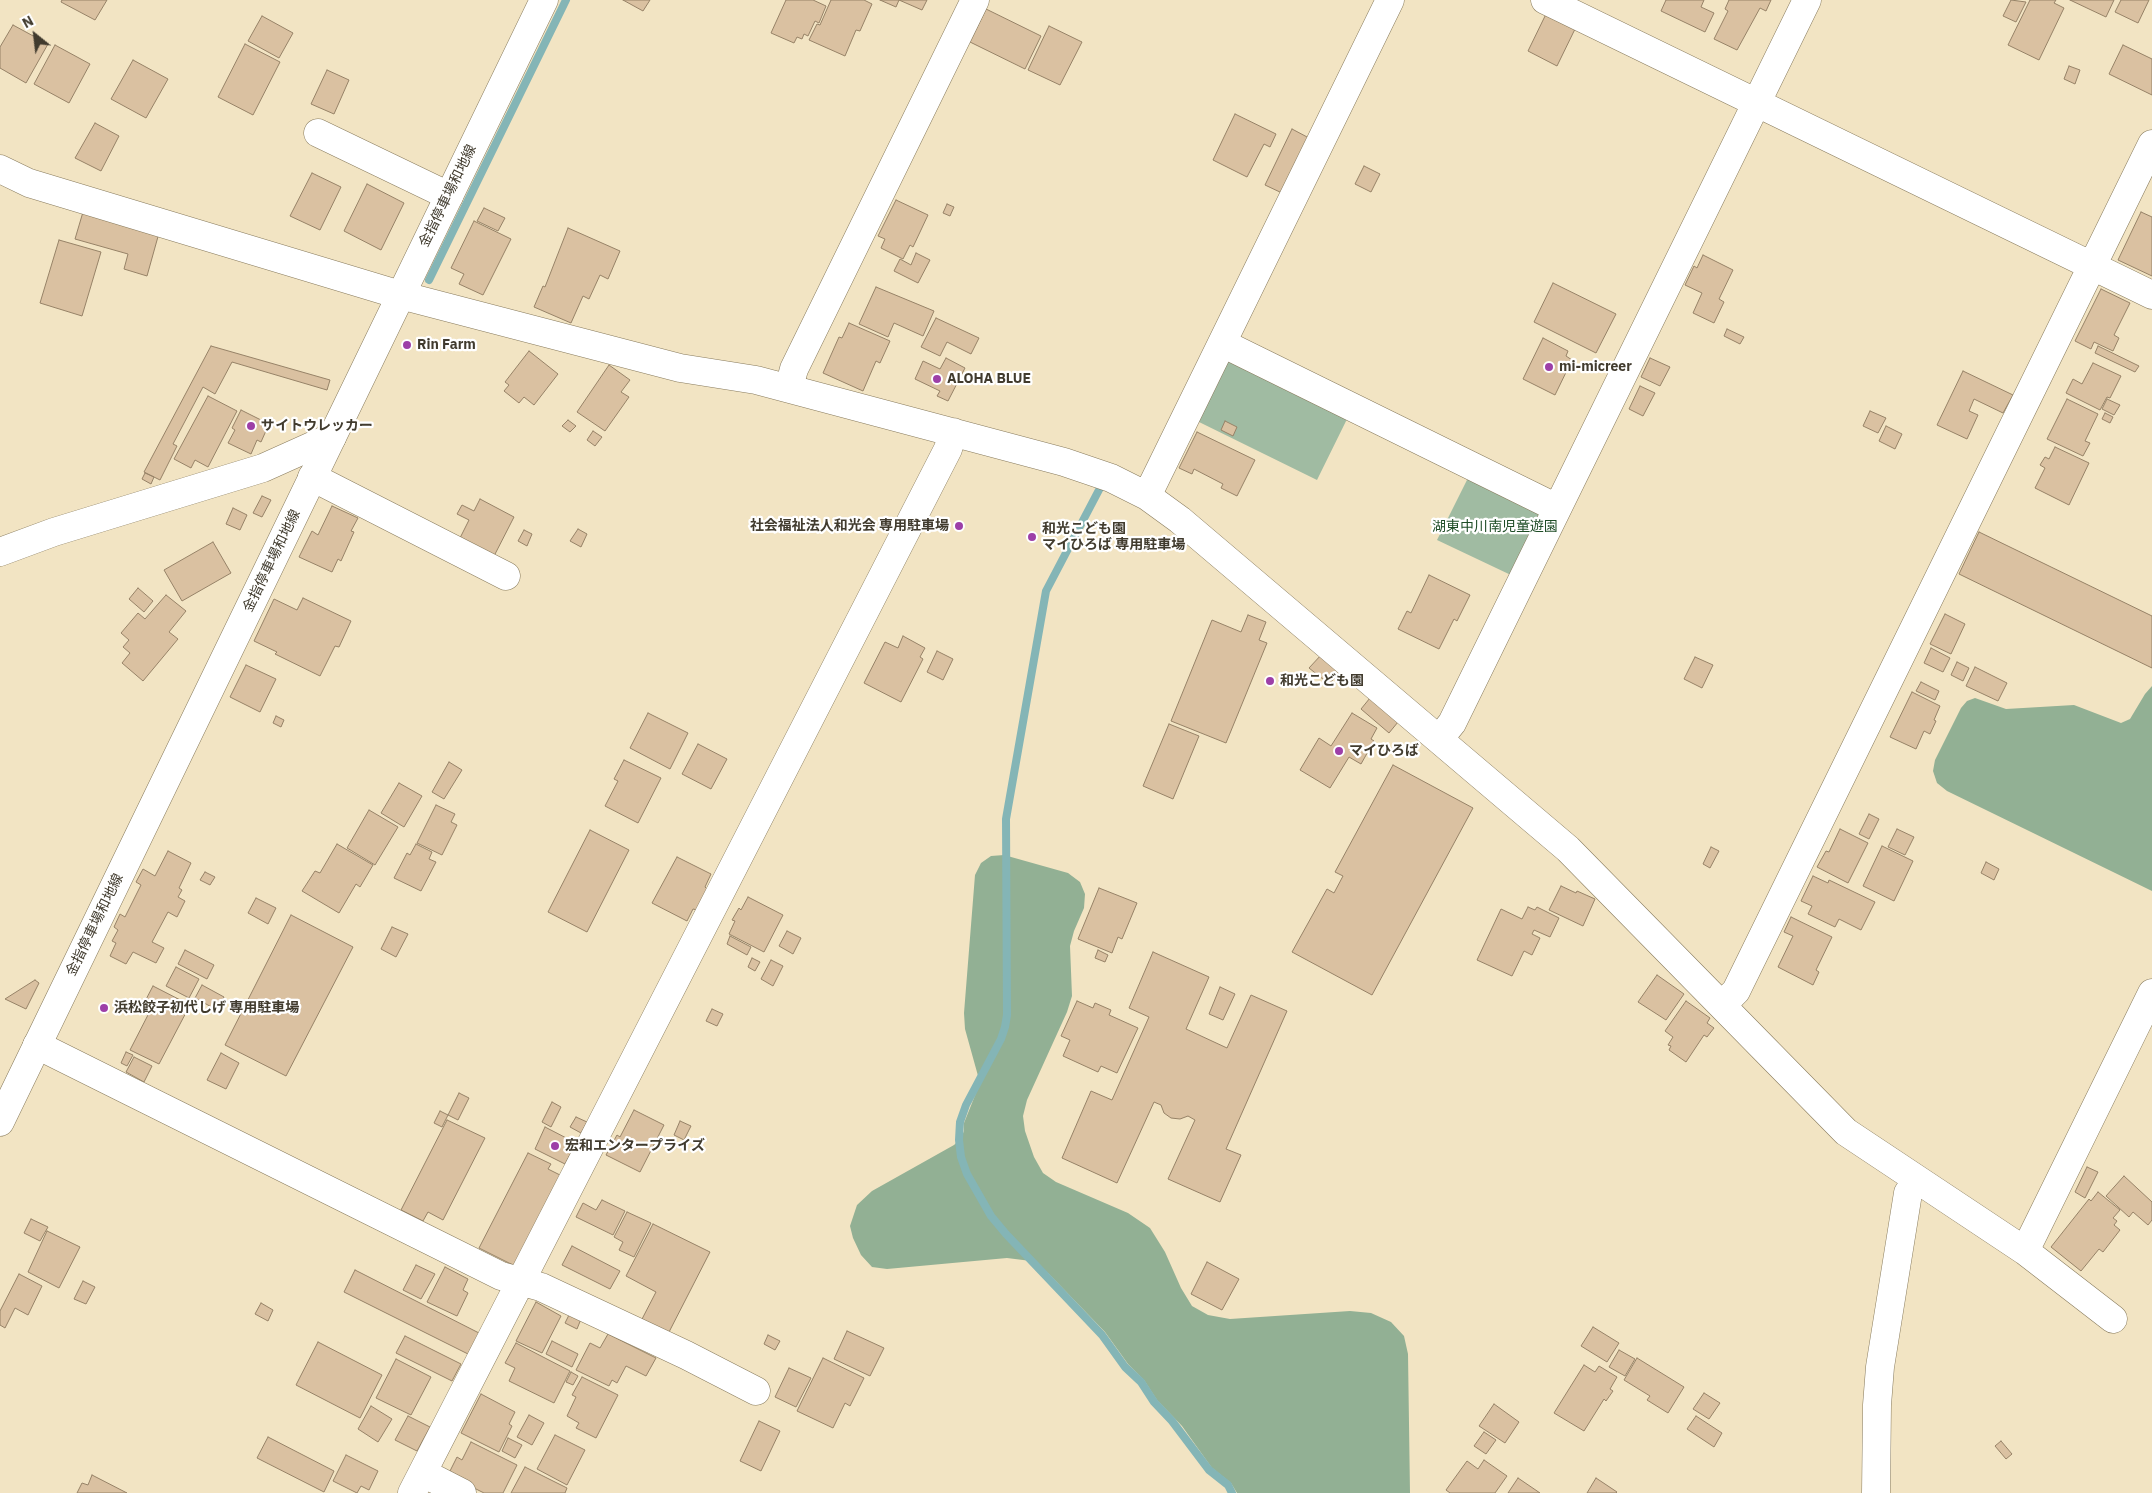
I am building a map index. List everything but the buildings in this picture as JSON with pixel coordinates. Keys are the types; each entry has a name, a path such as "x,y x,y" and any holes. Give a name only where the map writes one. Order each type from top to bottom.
{"street":[{"name":"金指停車場和地線","path":"0,1122 544,0"},
{"path":"789,388 794,369 975,0"},
{"path":"1147,496 1390,0"},
{"path":"1545,0 2152,295"},
{"path":"1439,739 1452,724 1807,0"},
{"path":"318,133 449,196"},
{"path":"1722,1005 1736,991 2152,144"},
{"path":"0,169 29,183 400,295 674,367 756,380 789,388 1073,464 1111,478 1147,496 1180,520 1583,862 1846,1132 2025,1251 2113,1319"},
{"path":"1222,343 1558,508"},
{"path":"462,1493 417,1483 948,450 952,432"},
{"path":"0,552 54,532 263,468 332,437"},
{"path":"312,477 506,576"},
{"path":"2025,1251 2152,993"},
{"path":"37,1045 501,1276 549,1290 686,1355 756,1391"},
{"path":"1876,1493 1876,1405 1880,1366 1908,1193 1918,1180"}],"green space":[{"path":"1234,358 1349,415 1317,480 1197,421 1226,361"},
{"name":"湖東中川南児童遊園","path":"1470,474 1540,509 1542,516 1513,576 1437,540"},
{"path":"2152,686 2152,891 1947,791 1937,783 1933,771 1935,760 1961,708 1967,701 1975,698 2006,709 2074,705 2121,723 2130,719"},
{"path":"1004,855 1068,873 1080,882 1085,894 1084,908 1070,946 1072,996 1067,1012 1027,1100 1023,1116 1025,1131 1034,1157 1043,1173 1056,1182 1128,1213 1150,1228 1165,1252 1181,1288 1192,1306 1208,1315 1230,1319 1350,1311 1371,1313 1391,1322 1404,1336 1408,1354 1410,1493 1237,1493 1231,1483 1212,1468 1182,1426 1157,1400 1144,1380 1128,1364 1105,1332 1049,1274 1031,1261 1007,1258 887,1269 872,1267 861,1255 850,1226 857,1205 872,1191 954,1145 961,1138 964,1131 964,1123 980,1083 965,1029 964,1013 975,875 981,863 991,856"}],"waterway":[{"path":"429,280 566,0"},
{"path":"1100,488 1046,591 1006,819 1007,1015 1001,1039 966,1105 960,1122 959,1140 961,1157 967,1174 991,1216 1102,1335 1125,1367 1141,1382 1154,1402 1172,1421 1209,1470 1228,1485 1232,1493"}],"place":[{"name":"Rin Farm","path":"407,345"},
{"name":"mi-micreer","path":"1549,367"},
{"name":"ALOHA BLUE","path":"937,379"},
{"name":"サイトウレッカー","path":"251,426"},
{"name":"社会福祉法人和光会 専用駐車場","path":"959,526"},
{"name":"和光こども園 マイひろば 専用駐車場","path":"1032,537"},
{"name":"和光こども園","path":"1270,681"},
{"name":"マイひろば","path":"1339,751"},
{"name":"浜松餃子初代しげ 専用駐車場","path":"104,1008"},
{"name":"宏和エンタープライズ","path":"555,1146"}]}
